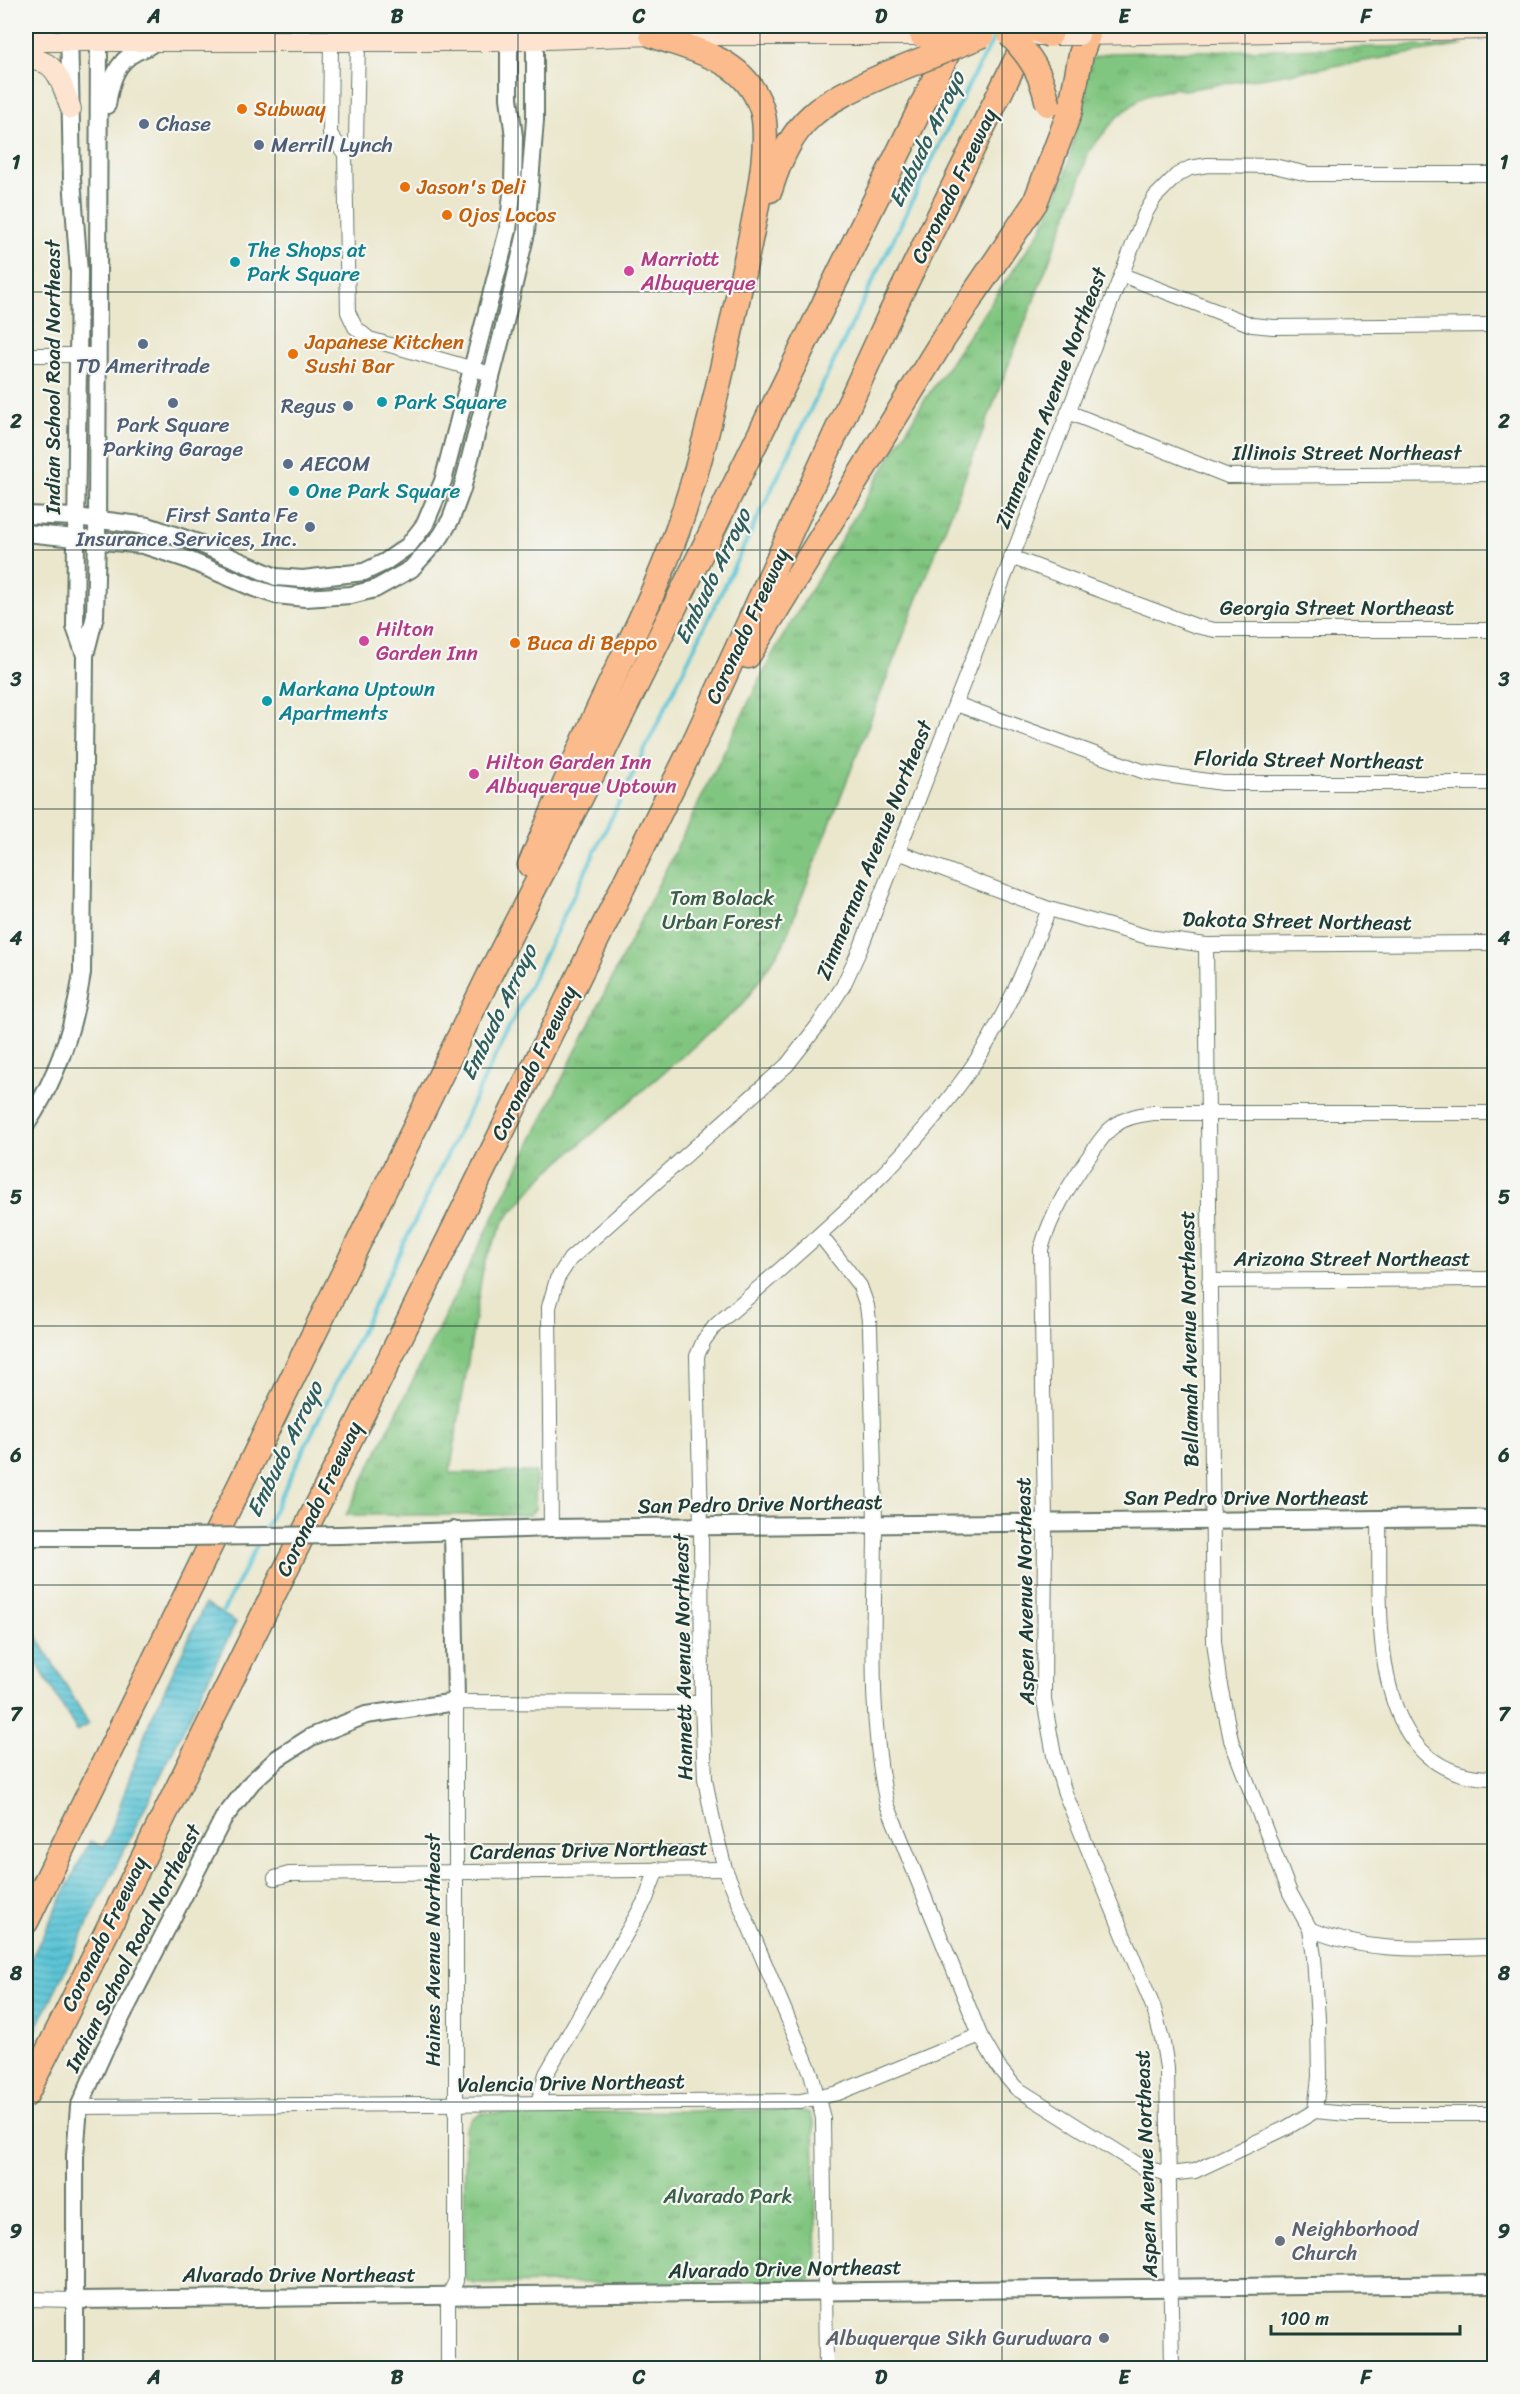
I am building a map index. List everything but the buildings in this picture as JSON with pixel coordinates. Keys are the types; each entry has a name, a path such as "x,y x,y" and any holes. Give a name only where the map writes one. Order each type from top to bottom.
{"highway":[{"path":"915,35 951,26"},
{"path":"26,1922 491,972 582,795 932,85 951,26"},
{"path":"932,85 999,28"},
{"path":"999,28 1035,64 1042,79 1048,104 1051,162"},
{"path":"750,237 785,148 811,114 831,100 889,73 999,28 1041,30"},
{"name":"Coronado Freeway","path":"26,2095 693,745 889,317 1041,30"},
{"path":"491,972 529,865 643,613 684,512 707,432 750,237 764,153 766,129 761,106 742,75 727,63 696,49 652,35"},
{"path":"693,745 944,338 1026,218 1047,177 1070,111 1083,35"}],"main road":[{"path":"26,41 69,33 100,33 156,40 357,41 510,33 915,35 999,28"},
{"path":"1041,30 1083,35 1494,29"},
{"path":"26,58 43,61 56,69 70,109"}],"street":[{"name":"Indian School Road Northeast","path":"69,33 72,179 79,273 75,627 85,655"},
{"name":"Indian School Road Northeast","path":"26,1125 54,1075 77,1006 82,973 85,655 95,616 97,539 100,33"},
{"path":"26,515 76,517 148,526 170,532 276,576 303,579 364,572 408,546 425,524 443,481 508,230 512,196 514,137 509,98 510,33"},
{"path":"26,533 143,545 165,551 254,588 276,595 305,598 351,596 375,589 411,569 441,536 451,519 462,489 526,233 535,120 535,33"},
{"path":"99,174 104,121 111,82 124,61 134,53 148,48 156,40"},
{"path":"331,40 330,134 345,154 347,295 348,312 355,327 369,339 491,374"},
{"path":"345,154 356,141 357,41"},
{"name":"Zimmerman Avenue Northeast","path":"551,1528 549,1307 557,1279 570,1259 707,1139 794,1057 819,1024 843,986 861,947 1145,214 1155,196 1177,175 1190,168 1208,165 1274,166 1308,174 1494,174"},
{"path":"1122,275 1252,325 1273,327 1494,325"},
{"path":"26,355 98,355"},
{"name":"Illinois Street Northeast","path":"1068,412 1228,476 1494,474"},
{"name":"Georgia Street Northeast","path":"1011,557 1196,626 1215,630 1494,630"},
{"name":"Florida Street Northeast","path":"956,704 1144,772 1179,778 1222,783 1494,783"},
{"name":"Dakota Street Northeast","path":"898,852 1049,909 1148,937 1206,945 1494,944"},
{"name":"Hannett Avenue Northeast","path":"826,2368 823,2118 811,2073 725,1869 705,1779 697,1356 704,1340 715,1326 820,1234 902,1156 976,1060 1019,981 1049,909"},
{"name":"Bellamah Avenue Northeast","path":"1206,945 1215,1641 1219,1680 1229,1731 1253,1800 1290,1893 1310,1929 1318,2019 1319,2077 1316,2111"},
{"name":"Aspen Avenue Northeast","path":"1172,2368 1167,2068 1163,2043 1154,2009 1065,1793 1055,1761 1044,1700 1045,1522 1041,1249 1048,1225 1060,1199 1113,1126 1131,1117 1153,1113 1494,1113"},
{"path":"820,1234 860,1286 867,1306 870,1328 875,1525 873,1695 879,1768 887,1804 980,2035 999,2068 1016,2088 1142,2168 1169,2174 1195,2171 1288,2127 1316,2111 1348,2114 1494,2114"},
{"name":"Arizona Street Northeast","path":"1209,1281 1494,1279"},
{"name":"San Pedro Drive Northeast","path":"26,1537 340,1535 551,1528 1045,1522 1474,1518 1494,1520"},
{"path":"1379,1520 1384,1662 1396,1712 1413,1742 1436,1762 1463,1774 1494,1778"},
{"name":"Haines Avenue Northeast","path":"448,2368 448,2297 456,2281 457,1872 453,1530"},
{"name":"Indian School Road Northeast","path":"75,2368 75,2155 79,2107 104,2051 223,1819 252,1782 278,1758 311,1737 366,1714 456,1702"},
{"path":"456,1702 702,1703"},
{"path":"538,2103 546,2074 646,1899 657,1869"},
{"name":"Cardenas Drive Northeast","path":"274,1878 289,1874 725,1869"},
{"path":"1310,1929 1334,1939 1363,1946 1494,1947"},
{"name":"Valencia Drive Northeast","path":"79,2107 801,2101 838,2092 980,2035"},
{"name":"Alvarado Drive Northeast","path":"75,2300 1494,2284"},
{"path":"26,2299 75,2300"}],"green space":[{"name":"Tom Bolack Urban Forest","path":"1464,45 1184,90 1173,88 1143,97 1117,117 1089,151 1077,189 783,945 743,1004 542,1177 505,1220 484,1262 450,1473 536,1472 535,1509 530,1515 346,1515 773,653 924,401 1040,231 1065,176 1076,128 1087,60 1108,53"},
{"name":"Alvarado Park","path":"801,2110 810,2113 814,2123 817,2268 814,2277 807,2281 474,2284 467,2281 464,2275 465,2129 471,2119 481,2113"}],"water":[{"path":"205,1604 236,1622 26,2050 26,1969 90,1841 103,1847 109,1836 149,1723"},
{"path":"26,1618 89,1724 77,1731 26,1645"}],"waterway":[{"name":"Embudo Arroyo","path":"264,1531 969,84 1000,26"},
{"name":"Embudo Arroyo","path":"220,1617 259,1541"}],"place":[{"name":"Subway","path":"242,109"},
{"name":"Chase","path":"144,124"},
{"name":"Merrill Lynch","path":"259,145"},
{"name":"Jason's Deli","path":"405,187"},
{"name":"Ojos Locos","path":"447,215"},
{"name":"The Shops at Park Square","path":"235,262"},
{"name":"Marriott Albuquerque","path":"629,271"},
{"name":"TD Ameritrade","path":"143,344"},
{"name":"Japanese Kitchen Sushi Bar","path":"293,354"},
{"name":"Park Square","path":"382,402"},
{"name":"Park Square Parking Garage","path":"173,403"},
{"name":"Regus","path":"348,406"},
{"name":"AECOM","path":"288,464"},
{"name":"One Park Square","path":"294,491"},
{"name":"First Santa Fe Insurance Services, Inc.","path":"310,527"},
{"name":"Hilton Garden Inn","path":"364,641"},
{"name":"Buca di Beppo","path":"515,643"},
{"name":"Markana Uptown Apartments","path":"267,701"},
{"name":"Hilton Garden Inn Albuquerque Uptown","path":"474,774"},
{"name":"Neighborhood Church","path":"1280,2241"},
{"name":"Albuquerque Sikh Gurudwara","path":"1104,2338"}]}
